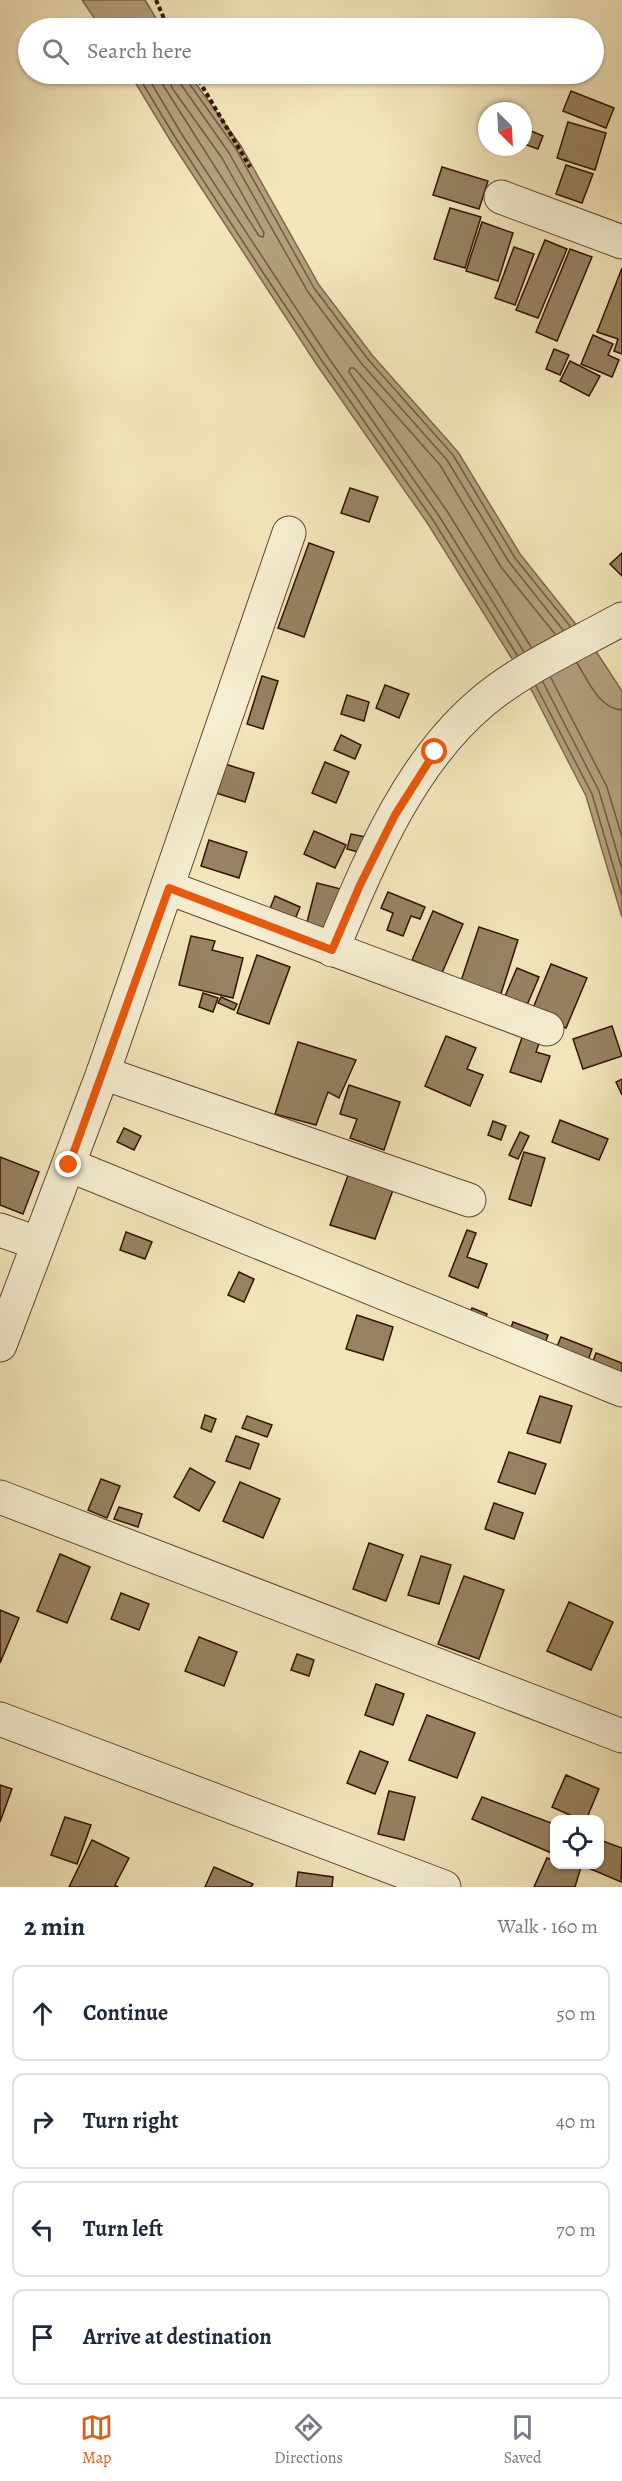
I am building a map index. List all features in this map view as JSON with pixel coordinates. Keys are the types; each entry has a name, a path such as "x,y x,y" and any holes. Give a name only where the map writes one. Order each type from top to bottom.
{"street":[{"path":"501,198 622,242"},
{"path":"0,1345 37,1242 69,1165 169,888 289,532"},
{"path":"332,950 360,885 395,815 435,752 481,704 512,681 622,619"},
{"path":"169,888 547,1029"},
{"path":"103,1073 469,1200"},
{"path":"69,1165 622,1390"},
{"path":"0,1230 37,1242"},
{"path":"0,1497 622,1736"},
{"path":"0,1719 444,1887"}],"path":[{"path":"156,0 164,18"},
{"path":"201,84 250,167"}],"water":[{"path":"82,0 145,0 156,18 94,18"},
{"path":"136,84 196,84 241,146 319,285 372,355 458,452 520,554 590,642 622,691 622,917 586,796 532,691 428,524 317,365"}],"building":[{"path":"571,91 614,108 606,128 563,111"},
{"path":"568,122 606,133 595,170 557,158"},
{"path":"532,131 543,136 538,149 532,147"},
{"path":"566,165 593,174 582,203 556,194"},
{"path":"442,167 488,181 479,209 433,195"},
{"path":"450,208 481,217 465,268 434,259"},
{"path":"482,222 513,233 498,281 466,271"},
{"path":"545,240 567,249 538,318 516,310"},
{"path":"514,247 534,254 515,305 495,298"},
{"path":"570,249 592,257 557,341 536,332"},
{"path":"622,268 622,354 614,351 618,339 597,332"},
{"path":"593,335 613,344 608,355 619,360 612,377 581,364"},
{"path":"554,349 569,355 560,375 546,369"},
{"path":"570,361 600,376 589,396 560,381"},
{"path":"350,488 378,497 369,522 341,513"},
{"path":"309,543 334,552 304,637 278,628"},
{"path":"622,553 622,576 610,564"},
{"path":"262,676 278,681 263,729 247,724"},
{"path":"385,685 409,694 399,718 376,708"},
{"path":"347,695 369,702 364,721 341,714"},
{"path":"341,735 361,745 355,759 334,750"},
{"path":"325,762 349,772 336,803 312,793"},
{"path":"225,764 254,773 245,802 216,793"},
{"path":"314,831 346,845 335,868 304,854"},
{"path":"351,834 366,837 362,853 347,849"},
{"path":"209,840 247,852 239,878 201,866"},
{"path":"317,883 345,890 333,937 305,930"},
{"path":"388,892 425,907 420,919 411,916 403,936 387,930 393,913 381,908"},
{"path":"275,896 300,907 292,927 267,916"},
{"path":"433,911 463,924 442,973 412,960"},
{"path":"479,927 518,940 498,1003 458,990"},
{"path":"191,936 215,941 212,950 243,958 233,998 179,985"},
{"path":"257,955 290,967 269,1024 237,1013"},
{"path":"551,964 587,978 566,1028 531,1013"},
{"path":"517,968 539,977 527,1005 505,996"},
{"path":"203,993 218,998 213,1012 199,1007"},
{"path":"221,997 237,1004 234,1010 218,1003"},
{"path":"612,1026 622,1056 583,1069 573,1039"},
{"path":"525,1029 542,1035 536,1052 550,1056 541,1082 510,1072"},
{"path":"446,1036 476,1048 467,1069 483,1075 470,1106 425,1086"},
{"path":"298,1042 356,1060 339,1098 328,1092 316,1125 275,1114"},
{"path":"622,1079 622,1095 616,1082"},
{"path":"349,1085 400,1102 384,1150 350,1138 357,1119 340,1114"},
{"path":"560,1120 608,1139 599,1160 552,1142"},
{"path":"493,1121 506,1126 501,1140 488,1135"},
{"path":"124,1128 141,1136 134,1150 117,1142"},
{"path":"520,1132 529,1136 518,1159 509,1155"},
{"path":"524,1152 545,1158 531,1206 509,1199"},
{"path":"0,1157 39,1172 23,1214 0,1205"},
{"path":"351,1167 396,1182 375,1239 330,1225"},
{"path":"467,1230 476,1233 467,1257 487,1264 478,1288 449,1276"},
{"path":"126,1232 152,1242 145,1259 120,1250"},
{"path":"239,1272 254,1279 244,1302 228,1295"},
{"path":"472,1308 487,1314 481,1329 466,1323"},
{"path":"357,1315 393,1327 383,1360 346,1349"},
{"path":"513,1322 548,1335 542,1352 507,1339"},
{"path":"561,1337 592,1349 585,1369 553,1356"},
{"path":"596,1353 622,1363 622,1383 589,1372"},
{"path":"540,1396 572,1406 560,1443 527,1433"},
{"path":"205,1415 216,1419 211,1432 201,1428"},
{"path":"247,1416 272,1425 267,1437 242,1428"},
{"path":"236,1436 259,1444 250,1469 226,1461"},
{"path":"509,1452 546,1464 535,1494 498,1482"},
{"path":"190,1468 215,1482 199,1511 174,1497"},
{"path":"101,1479 120,1486 107,1518 88,1510"},
{"path":"240,1482 280,1499 263,1538 223,1521"},
{"path":"494,1503 523,1513 514,1539 485,1529"},
{"path":"119,1507 142,1514 138,1527 114,1519"},
{"path":"369,1543 403,1555 386,1601 353,1589"},
{"path":"60,1554 90,1567 67,1623 37,1611"},
{"path":"421,1556 451,1565 439,1604 408,1595"},
{"path":"464,1576 504,1590 479,1659 438,1644"},
{"path":"121,1593 149,1604 139,1630 111,1619"},
{"path":"569,1602 613,1622 591,1670 547,1651"},
{"path":"0,1610 19,1618 0,1663"},
{"path":"199,1637 237,1652 224,1686 185,1671"},
{"path":"297,1654 314,1660 309,1676 291,1670"},
{"path":"376,1684 404,1694 393,1725 365,1715"},
{"path":"427,1715 475,1733 457,1778 409,1760"},
{"path":"360,1751 388,1762 375,1794 347,1783"},
{"path":"566,1775 599,1789 588,1815 570,1815 552,1807"},
{"path":"0,1785 12,1789 0,1822"},
{"path":"389,1791 415,1797 404,1840 378,1834"},
{"path":"482,1797 550,1822 550,1852 472,1819"},
{"path":"65,1817 91,1825 77,1864 51,1855"},
{"path":"92,1840 129,1858 115,1885 118,1887 69,1887"},
{"path":"604,1841 622,1848 621,1882 591,1869 604,1869"},
{"path":"547,1858 550,1859 550,1869 580,1869 575,1887 534,1887"},
{"path":"214,1867 253,1884 251,1887 205,1887"},
{"path":"298,1872 333,1877 332,1887 296,1887"}],"route":[{"path":"69,1165 169,888 332,950 360,885 395,815 435,752"}]}
